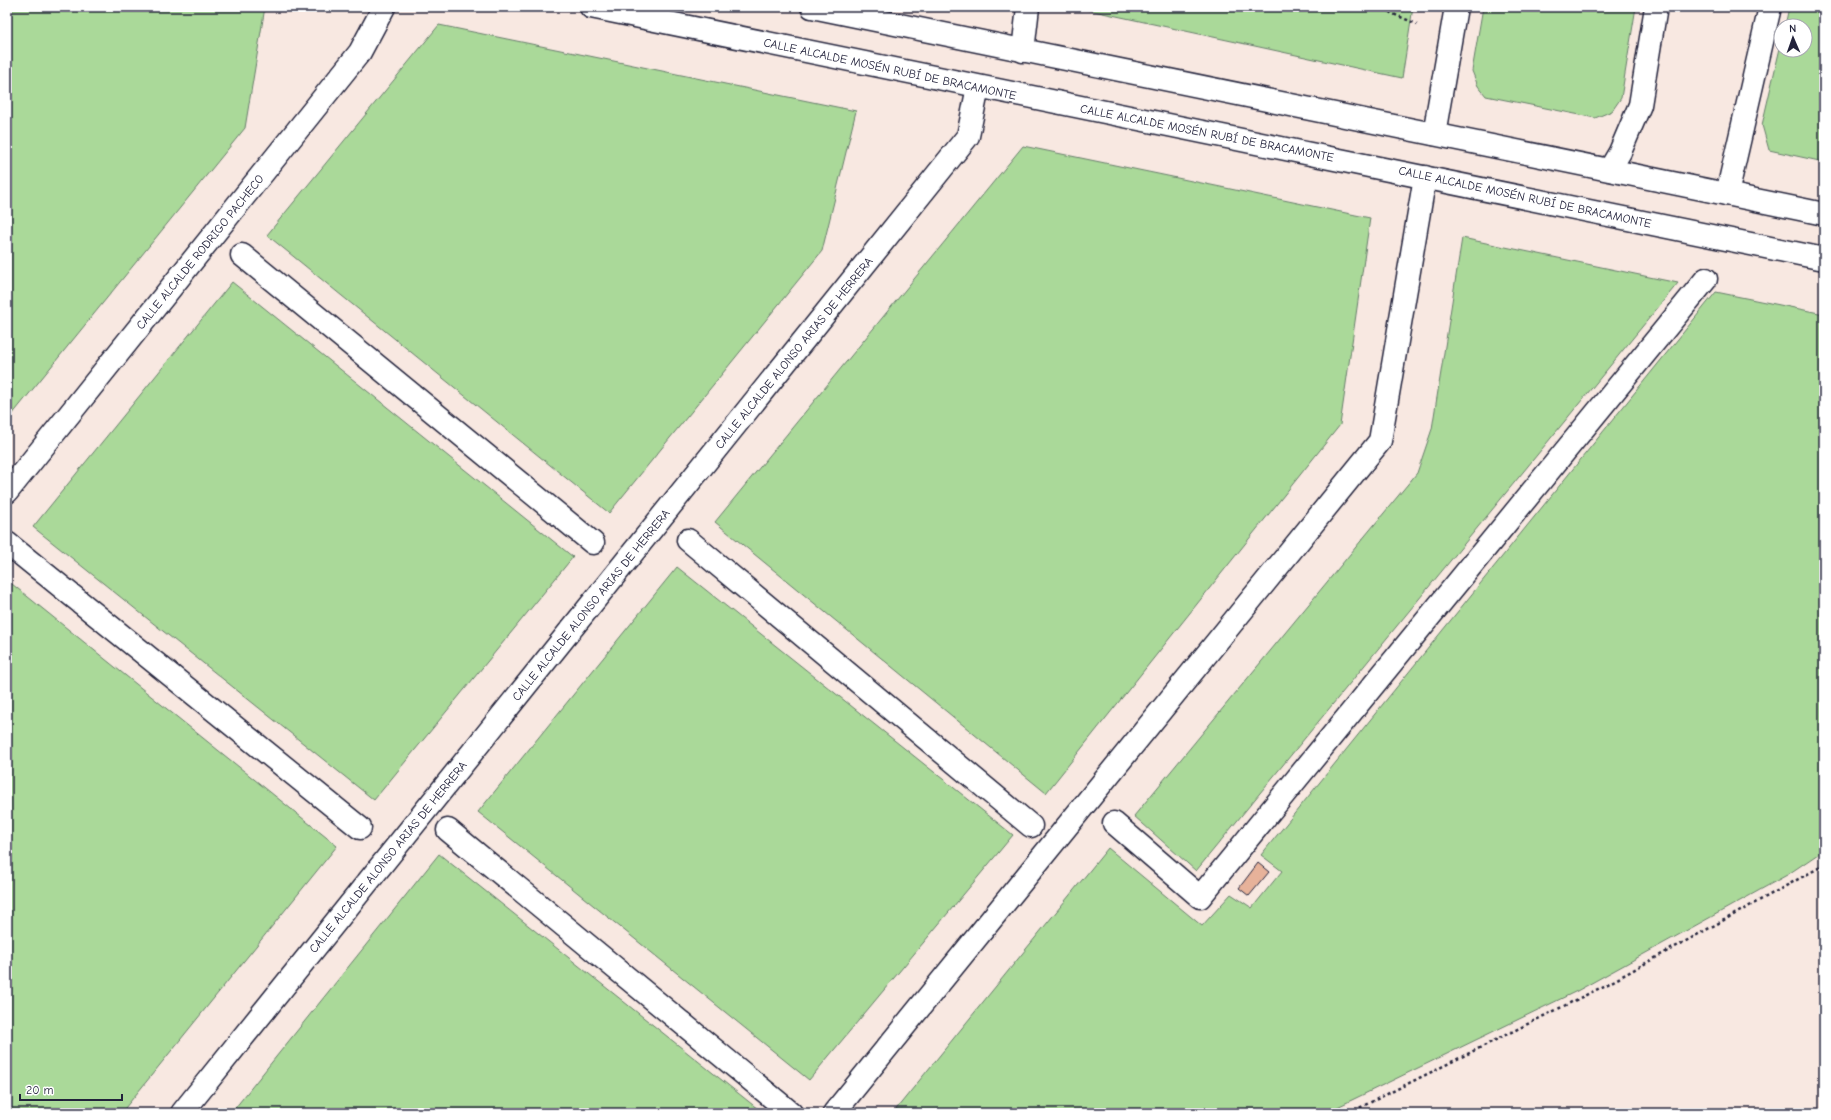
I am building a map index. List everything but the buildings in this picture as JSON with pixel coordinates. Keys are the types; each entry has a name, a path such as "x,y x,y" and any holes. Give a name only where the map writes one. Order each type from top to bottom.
{"street":[{"name":"CALLE ALCALDE RODRIGO PACHECO","path":"7,492 360,52 384,7"},
{"name":"CALLE ALCALDE MOSÉN RUBÍ DE BRACAMONTE","path":"591,7 1824,259"},
{"path":"812,7 1610,169 1824,214"},
{"path":"1023,51 1028,7"},
{"path":"1434,134 1456,7"},
{"path":"1610,169 1620,152 1640,105 1656,7"},
{"path":"1727,194 1770,7"},
{"name":"CALLE ALCALDE ALONSO ARIAS DE HERRERA","path":"182,1113 968,136 978,87"},
{"path":"834,1113 1380,441 1426,177"},
{"path":"242,255 593,543"},
{"path":"1114,823 1200,897 1706,279"},
{"path":"688,540 1031,826"},
{"path":"7,543 360,828"},
{"path":"448,830 791,1113"}],"path":[{"path":"1385,7 1391,13 1417,24"},
{"path":"1349,1113 1606,985 1824,865"}],"green space":[{"path":"7,7 265,7 245,128 7,421"},
{"path":"1075,7 1413,7 1402,78"},
{"path":"1483,7 1636,7 1621,98 1612,111 1595,118 1486,96 1478,86 1472,71"},
{"path":"1789,7 1824,7 1824,162 1769,150 1762,125 1778,58 1813,58 1813,18 1787,18"},
{"path":"439,25 856,111 822,251 609,513 267,235"},
{"path":"1023,146 1370,218 1340,425 1046,793 715,522"},
{"path":"1462,238 1678,283 1196,871 1134,816 1417,473 1432,429"},
{"path":"232,282 573,557 374,800 33,527"},
{"path":"1716,292 1824,314 1824,850 1787,875 1577,991 1325,1113 893,1113 1108,848 1202,926 1231,894 1252,908 1282,871 1261,855"},
{"path":"677,567 1013,835 809,1080 478,812"},
{"path":"7,580 337,846 121,1113 7,1113"},
{"path":"439,854 763,1113 231,1113"}]}
